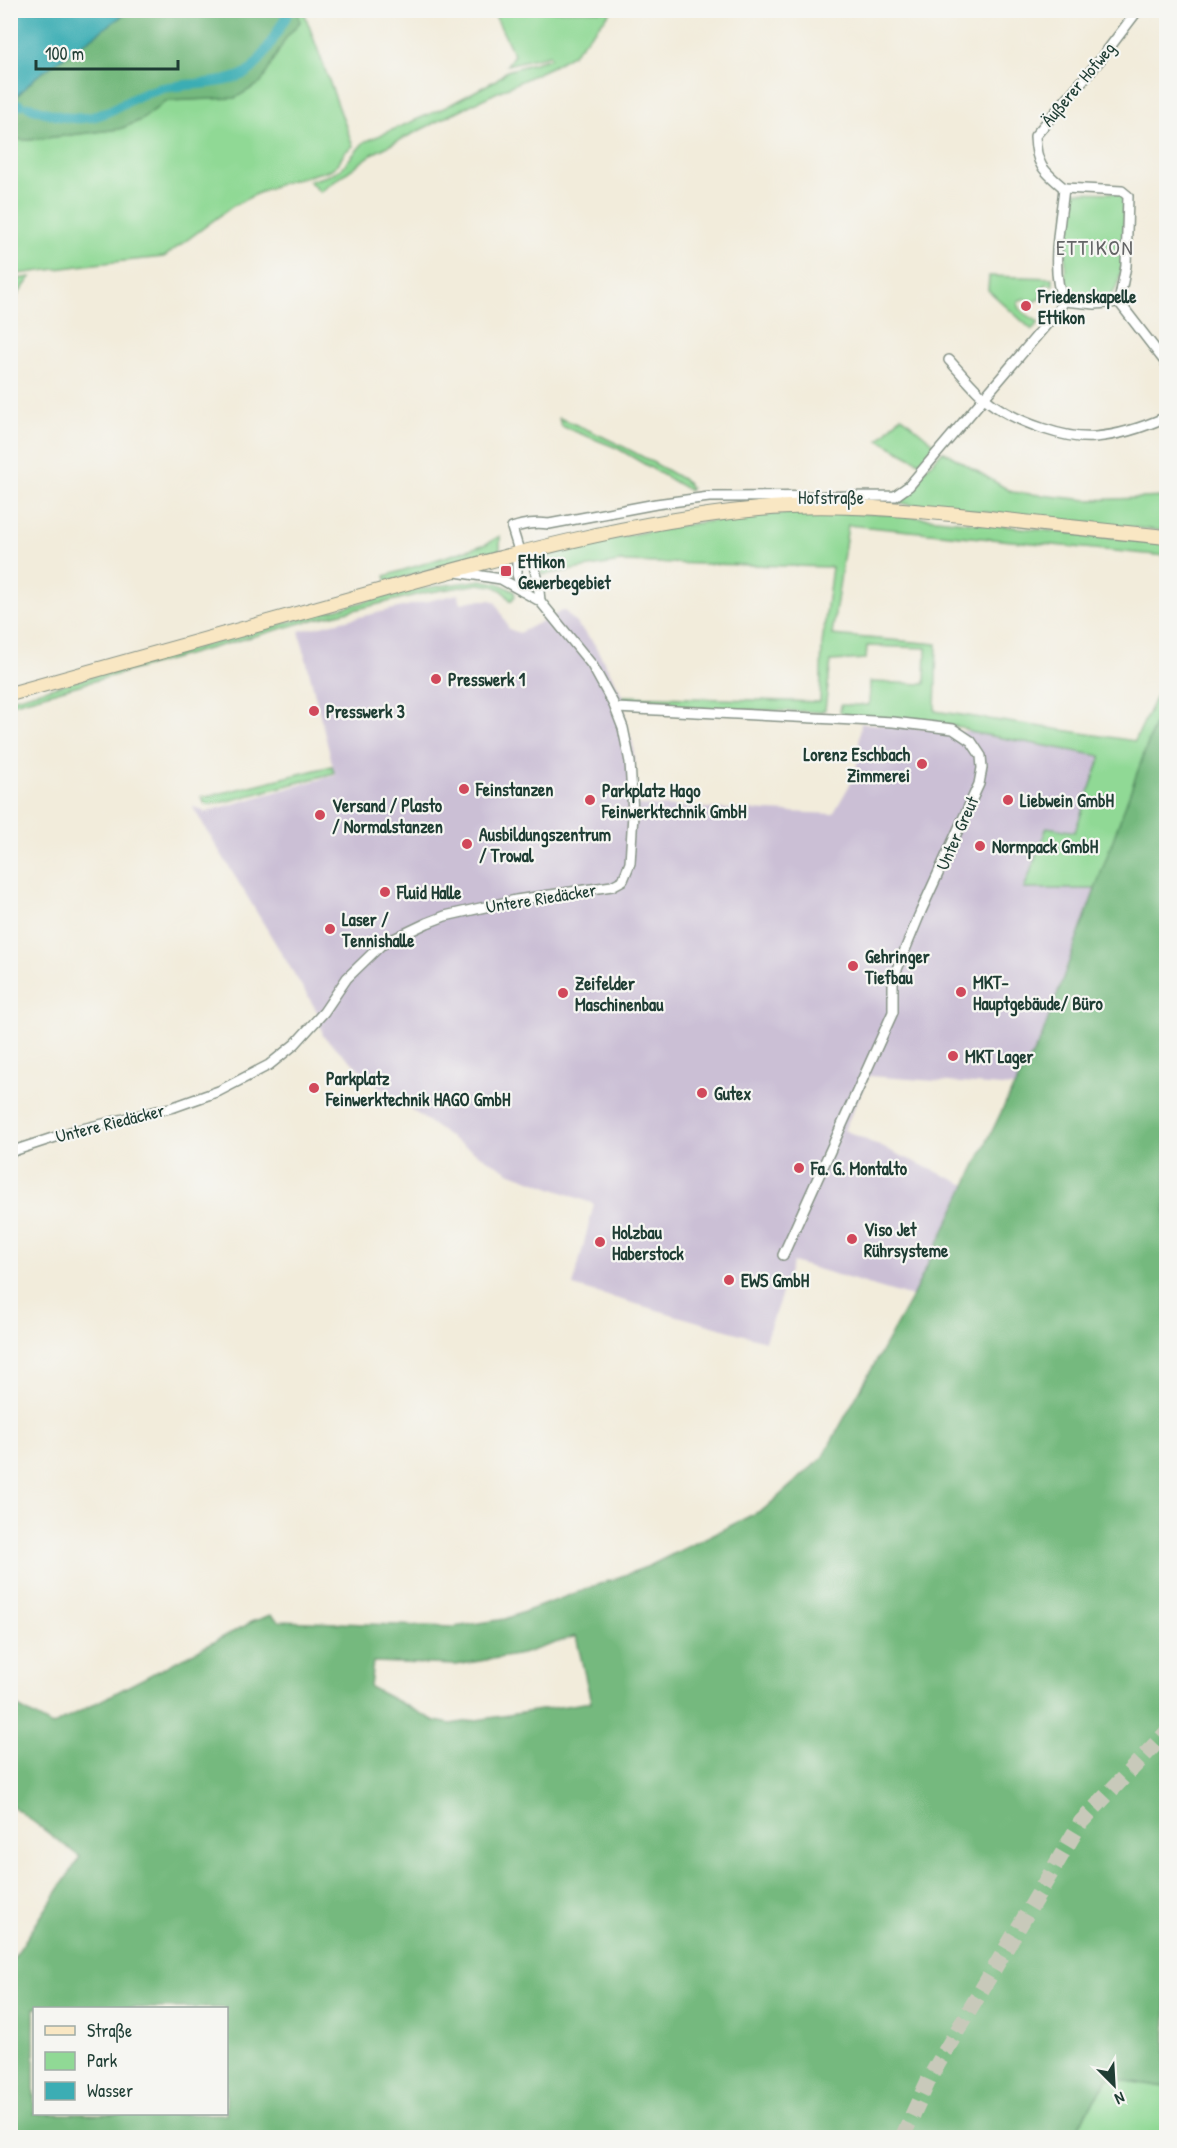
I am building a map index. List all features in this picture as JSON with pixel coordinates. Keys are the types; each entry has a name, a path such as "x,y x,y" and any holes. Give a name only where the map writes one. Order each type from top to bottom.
{"main road":[{"path":"10,694 449,572 525,552 665,521 759,509 804,507 932,512 1167,537"}],"street":[{"name":"Äußerer Hofweg","path":"1064,188 1038,162 1035,136 1110,48 1138,10"},
{"path":"1119,302 1095,304 1064,301 1060,293 1057,261 1064,188 1122,190 1128,196 1126,266 1119,302 1167,363"},
{"name":"Hofstraße","path":"525,552 512,528 524,524 549,524 656,504 709,497 895,496 909,486 1064,301"},
{"path":"948,360 994,405 1035,426 1063,434 1093,438 1139,428 1167,417"},
{"path":"522,591 517,562 525,552 538,581 540,601"},
{"name":"Untere Riedäcker","path":"10,1152 74,1131 174,1107 219,1091 269,1065 295,1044 324,1012 347,978 381,945 427,923 445,916 516,900 612,886 623,880 630,863 633,814 630,762 623,728 592,665 540,601 501,579 482,574 449,572"},
{"name":"Unter Greut","path":"615,708 893,722 953,729 971,741 981,756 982,768 979,784 921,911 893,979 893,1012 783,1255"}],"shaded area":[{"path":"458,594 461,603 491,600 496,603 509,629 519,633 564,610 593,642 623,696 626,723 633,744 637,805 833,814 856,774 861,723 980,733 1102,756 1075,832 1025,889 1096,889 1041,1039 1014,1087 869,1076 844,1130 966,1185 912,1297 793,1262 765,1341 573,1286 594,1204 511,1173 454,1140 377,1085 323,1036 318,1013 192,806 205,812 335,775 299,631"}],"green space":[{"path":"309,10 305,15 353,146 345,152 338,164 330,170 282,183 233,206 164,257 11,275 11,139 29,140 120,129 141,120 166,101 206,99 167,96 11,135 11,11"},
{"path":"129,11 298,11 300,22 286,38 261,83 235,98 166,101 141,120 120,129 29,140 11,139 11,102 36,77"},
{"path":"493,11 612,11 572,55 553,66 374,153 320,192 309,181 341,169 364,142 446,107 496,80 507,71 551,58 549,55 507,65 514,55"},
{"path":"1070,192 1119,193 1124,196 1122,264 1116,289 1110,296 1086,299 1074,295 1065,287 1067,196"},
{"path":"989,276 1053,278 1053,285 1045,284 1043,297 1031,303 1025,298 1018,301 1023,312 1039,322 1032,330 988,290"},
{"path":"31,277 11,304 11,280"},
{"path":"901,416 936,445 921,463 879,440"},
{"path":"559,418 608,439 656,464 687,482 691,488 690,491 617,448 561,426"},
{"path":"943,451 1012,492 1088,500 1166,497 1166,531 896,503 897,498"},
{"path":"801,512 888,514 1166,543 1166,556 848,525 832,635 937,644 935,711 1135,741 1166,675 1166,715 1158,716 1096,889 1024,889 1047,827 1075,832 1101,756 970,732 962,727 844,715 840,712 841,705 869,705 870,682 925,684 926,648 867,646 866,659 831,661 825,710 820,712 632,706 622,703 623,696 820,702 822,644 832,567 620,562 541,575 543,564 548,557 564,549 695,524"},
{"path":"500,536 500,550 387,582 385,576 486,544"},
{"path":"481,580 498,583 514,591 515,596 511,601 503,591 494,586 479,584 424,593 312,620 11,704 11,699 296,620 406,591"},
{"path":"1158,715 1166,715 1166,2087 1108,2078 1079,2125 1077,2138 11,2137 11,1962 80,1857 11,1805 11,1703 52,1726 252,1622 270,1615 279,1621 454,1627 505,1619 649,1566 764,1509 822,1458 912,1297 1008,1098 1041,1039","holes":["576,1636 591,1702 451,1724 435,1721 370,1687 373,1662 456,1665 522,1654"]},
{"path":"332,766 334,773 228,801 206,805 201,798"},
{"path":"1108,2078 1166,2087 1166,2137 1077,2138 1079,2125"}],"water":[{"path":"11,10 129,11 36,77 11,102"}],"waterway":[{"path":"29,107 69,118 93,117 155,90 216,82 239,76 249,71 260,60 290,10"},
{"path":"11,102 20,105"}],"tunnel":[{"path":"902,2138 930,2077 1081,1822 1166,1733"}],"place":[{"name":"Friedenskapelle Ettikon","path":"1026,306"},
{"name":"Ettikon Gewerbegebiet","path":"506,571"},
{"name":"Presswerk 1","path":"436,679"},
{"name":"Presswerk 3","path":"314,711"},
{"name":"Lorenz Eschbach Zimmerei","path":"922,764"},
{"name":"Feinstanzen","path":"464,789"},
{"name":"Parkplatz Hago Feinwerktechnik GmbH","path":"590,800"},
{"name":"Liebwein GmbH","path":"1008,800"},
{"name":"Versand / Plasto / Normalstanzen","path":"320,815"},
{"name":"Ausbildungszentrum / Trowal","path":"467,844"},
{"name":"Normpack GmbH","path":"980,846"},
{"name":"Fluid Halle","path":"385,892"},
{"name":"Laser / Tennishalle","path":"330,929"},
{"name":"Gehringer Tiefbau","path":"853,966"},
{"name":"MKT- Hauptgebäude/ Büro","path":"961,992"},
{"name":"Zeifelder Maschinenbau","path":"563,993"},
{"name":"MKT Lager","path":"953,1056"},
{"name":"Parkplatz Feinwerktechnik HAGO GmbH","path":"314,1088"},
{"name":"Gutex","path":"702,1093"},
{"name":"Fa. G. Montalto","path":"799,1168"},
{"name":"Viso Jet Rührsysteme","path":"852,1239"},
{"name":"Holzbau Haberstock","path":"600,1242"},
{"name":"EWS GmbH","path":"729,1280"}],"district":[{"name":"ETTIKON","path":"1095,247"}]}
